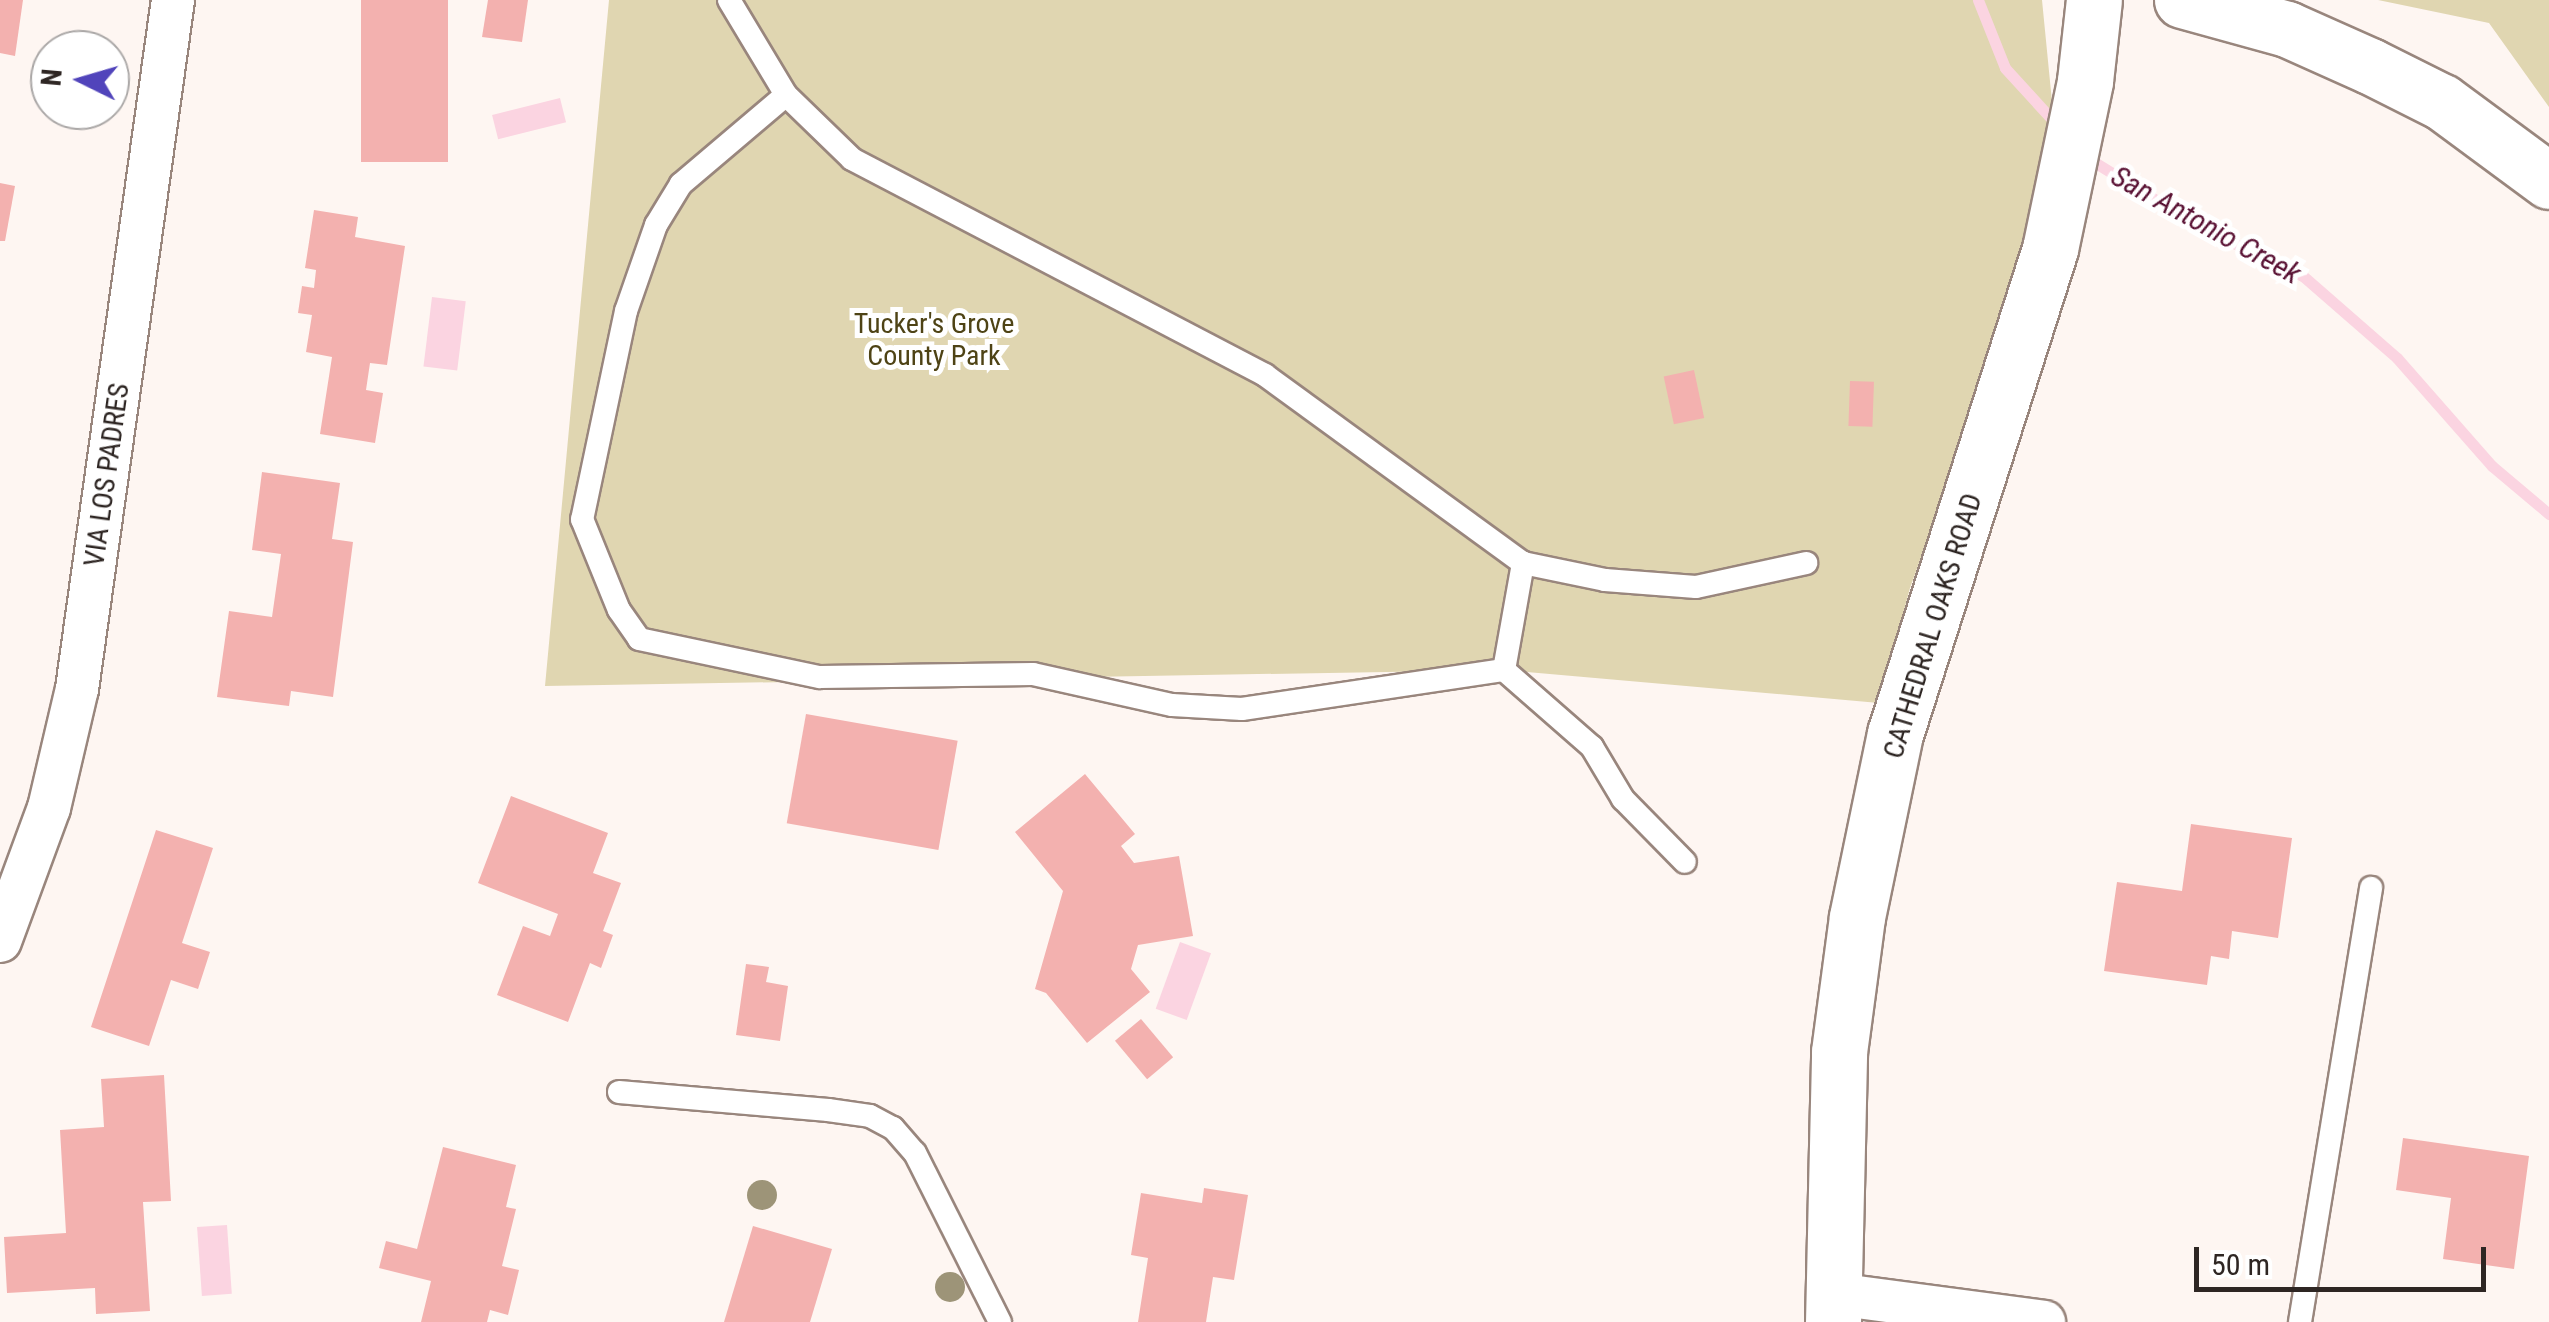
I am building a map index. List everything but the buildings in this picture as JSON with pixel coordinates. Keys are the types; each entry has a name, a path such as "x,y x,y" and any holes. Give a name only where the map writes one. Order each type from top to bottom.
{"main road":[{"name":"CATHEDRAL OAKS ROAD","path":"1834,1308 1839,1052 1857,917 1895,734 2050,249 2085,81 2094,0"},
{"path":"2182,0 2287,29 2428,94 2549,181"}],"street":[{"name":"VIA LOS PADRES","path":"0,941 50,808 78,690 173,0"},
{"path":"1834,1308 2044,1322"}],"lane":[{"path":"729,0 786,95 852,159 1265,376 1524,563 1606,580 1696,587 1806,563"},
{"path":"786,95 681,184 656,225 626,312 582,519 619,610 639,638 820,677 1034,674 1172,705 1242,709 1504,670 1592,747 1624,799 1684,862"},
{"path":"1504,670 1524,563"},
{"path":"2300,1322 2371,888"},
{"path":"619,1092 828,1110 870,1116 892,1128 915,1153 1000,1322"}],"green space":[{"name":"Tucker's Grove County Park","path":"609,0 2042,0 2054,122 2047,170 1992,359 1910,588 1879,703 1504,670 545,686"},
{"path":"2378,0 2549,0 2549,107 2489,23"}],"shaded area":[{"path":"560,98 566,122 498,139 492,115"},
{"path":"432,297 466,301 457,371 423,366"},
{"path":"1180,942 1211,953 1187,1020 1156,1009"},
{"path":"227,1225 232,1294 202,1296 197,1227"}],"waterway":[{"name":"San Antonio Creek","path":"1978,0 2005,68 2057,125"},
{"name":"San Antonio Creek","path":"2086,157 2198,226 2303,276 2397,358 2492,466 2549,514"}]}
